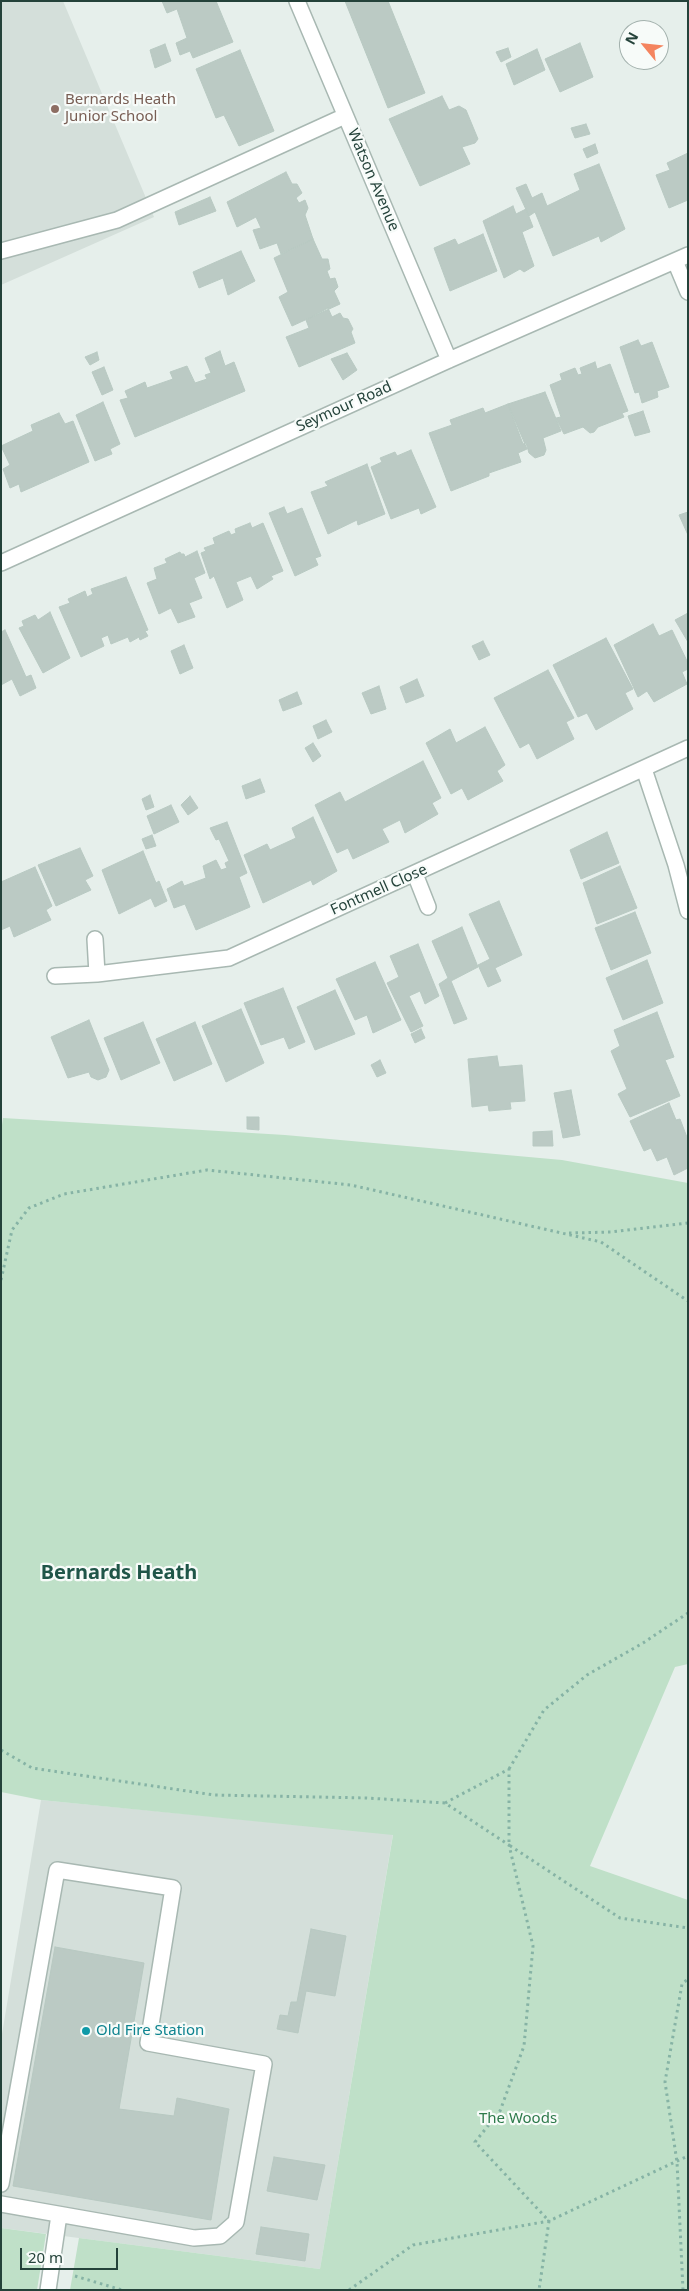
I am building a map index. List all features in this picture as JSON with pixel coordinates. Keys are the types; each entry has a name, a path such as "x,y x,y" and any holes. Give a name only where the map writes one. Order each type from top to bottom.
{"street":[{"name":"Watson Avenue","path":"297,1 449,360"},
{"path":"1,251 117,220 345,116"},
{"path":"681,258 688,292"},
{"name":"Seymour Road","path":"1,563 449,360 681,258"},
{"name":"Fontmell Close","path":"55,976 97,974 229,958 688,748"},
{"path":"644,769 676,864 688,911"},
{"path":"415,874 428,907"},
{"path":"95,939 97,974"},
{"path":"1,2184 57,1870 173,1888 148,2043 264,2064 236,2222 220,2236 194,2238 1,2204"},
{"path":"48,2290 59,2215"}],"path":[{"path":"1,1280 12,1230 29,1208 64,1194 207,1170 351,1184 601,1242 688,1301"},
{"path":"565,1233 611,1232 688,1223"},
{"path":"445,1804 509,1769 544,1710 587,1674 643,1643 688,1613"},
{"path":"1,1750 32,1768 214,1795 367,1798 445,1804 620,1918 688,1928"},
{"path":"509,1769 509,1845 533,1946 524,2046 500,2111 475,2142 550,2221"},
{"path":"683,2290 678,2162 665,2082 682,1984 688,1979"},
{"path":"349,2290 413,2245 550,2221 688,2156"},
{"path":"539,2290 550,2221"},
{"path":"51,2269 122,2290"}],"shaded area":[{"name":"Bernards Heath Junior School","path":"1,1 63,1 154,217 1,285"},
{"path":"41,1800 393,1834 320,2269 1,2228 1,2040"}],"green space":[{"name":"The Woods","path":"3,1118 285,1135 562,1160 688,1183 688,1664 675,1667 590,1866 688,1900 688,2290 70,2290 79,2238 320,2269 393,1835 41,1800 1,1792 1,1132"},
{"path":"1,2228 46,2234 37,2290 1,2290"}],"building":[{"path":"162,1 216,1 233,42 193,58 190,51 180,55 176,43 187,38 177,9 167,13"},
{"path":"345,1 388,1 425,93 388,108"},
{"path":"580,43 593,77 560,92 545,59"},
{"path":"165,44 171,61 155,68 150,50"},
{"path":"508,48 511,57 501,62 496,52"},
{"path":"537,49 545,70 514,85 506,64"},
{"path":"240,50 274,131 239,146 224,115 216,118 196,69"},
{"path":"442,96 449,110 459,106 466,110 478,139 475,143 462,147 470,164 420,186 389,119"},
{"path":"586,124 590,134 575,138 571,128"},
{"path":"595,144 598,153 587,158 583,149"},
{"path":"688,153 688,200 669,208 656,175 670,170 667,163"},
{"path":"599,164 625,229 601,242 599,236 553,256 535,212 529,216 516,188 526,184 532,198 542,193 547,206 580,190 574,174"},
{"path":"286,172 292,184 297,184 302,193 296,198 299,203 305,200 308,208 305,215 313,239 281,254 277,243 260,249 253,230 261,228 256,217 237,227 227,202"},
{"path":"210,197 216,211 179,225 175,212"},
{"path":"513,206 516,214 526,209 533,227 522,232 534,266 524,272 520,269 504,278 483,221"},
{"path":"483,234 497,271 450,291 434,248 455,239 458,245"},
{"path":"313,239 322,259 328,259 330,269 327,271 330,279 335,278 338,287 334,291 340,304 292,326 279,297 288,292 274,258"},
{"path":"241,251 255,281 228,295 223,278 199,288 193,272"},
{"path":"328,308 332,317 340,313 343,318 348,319 353,329 351,332 355,343 299,367 286,337 309,328 306,320"},
{"path":"638,340 641,346 652,342 669,387 657,391 658,397 642,403 639,392 635,393 620,347"},
{"path":"220,351 225,366 234,362 245,391 135,437 120,400 128,398 125,391 145,382 147,388 173,379 170,372 187,366 195,383 207,379 205,375 211,373 205,358"},
{"path":"97,352 99,360 90,365 85,357"},
{"path":"347,353 357,370 343,380 331,359"},
{"path":"595,362 597,369 610,364 628,411 622,413 624,417 598,427 594,432 590,433 583,427 564,434 556,418 561,417 550,385 562,380 560,374 575,368 578,375 582,374 580,368"},
{"path":"104,367 113,390 102,395 92,372"},
{"path":"545,392 561,431 543,438 546,450 544,455 535,458 529,453 526,443 523,444 508,404"},
{"path":"103,402 120,444 110,449 112,454 95,461 76,415"},
{"path":"508,404 527,449 518,453 521,462 489,473 489,476 451,491 429,433 452,425 450,420 483,408 485,413"},
{"path":"643,411 650,432 635,436 628,416"},
{"path":"59,413 65,424 73,421 89,462 21,492 19,484 10,488 3,469 10,465 1,446 33,431 31,425"},
{"path":"411,450 436,507 421,514 419,508 391,519 371,467 382,462 380,458 395,452 397,456"},
{"path":"367,464 385,514 358,525 357,520 328,534 311,492 328,486 325,482"},
{"path":"284,507 287,514 302,508 321,556 315,558 318,565 295,576 269,513"},
{"path":"688,512 688,535 679,515"},
{"path":"250,523 252,528 263,523 283,571 271,576 273,579 257,589 251,576 236,582 243,600 227,608 214,576 210,579 201,553 206,551 204,548 215,544 213,538 229,531 231,535 236,533 235,529"},
{"path":"197,551 205,573 194,578 202,598 189,603 195,617 178,623 171,608 159,614 147,583 157,579 154,568 167,563 165,559 180,552 185,557"},
{"path":"126,577 148,630 145,631 148,636 140,640 139,637 130,642 128,637 111,644 108,635 101,638 104,646 81,657 59,607 70,603 68,599 85,591 87,597 93,594 91,589"},
{"path":"50,612 70,658 43,673 19,628 24,626 22,621 35,615 38,620"},
{"path":"688,613 688,642 675,620"},
{"path":"653,624 659,636 672,630 688,663 688,669 682,672 687,684 654,702 647,691 638,697 614,645"},
{"path":"5,630 26,677 31,675 36,688 20,696 12,679 1,685 1,632"},
{"path":"606,638 633,689 625,693 633,709 596,730 587,713 578,717 553,665"},
{"path":"483,641 490,655 479,660 472,646"},
{"path":"184,645 193,668 180,674 171,651"},
{"path":"548,670 574,718 566,722 574,739 537,759 529,743 520,748 494,698"},
{"path":"417,679 424,696 406,703 400,687"},
{"path":"379,686 386,709 371,714 362,693"},
{"path":"297,692 302,704 283,711 279,700"},
{"path":"326,720 332,732 318,739 313,726"},
{"path":"485,727 505,765 497,771 503,781 468,800 462,788 451,794 426,743 450,729 456,743"},
{"path":"313,743 321,756 313,762 305,748"},
{"path":"423,761 441,798 432,803 438,814 405,833 400,820 382,829 389,842 353,859 348,848 337,853 315,805 340,792 345,802"},
{"path":"260,779 265,792 246,799 242,786"},
{"path":"150,795 154,807 146,810 142,799"},
{"path":"190,796 198,808 188,815 181,805"},
{"path":"171,805 179,822 154,834 147,816"},
{"path":"313,817 337,871 313,885 311,880 263,903 244,855 267,844 270,850 296,838 292,828"},
{"path":"227,822 247,873 239,877 250,907 196,930 185,904 174,908 167,889 182,881 184,886 206,878 203,866 216,860 221,870 227,868 225,863 229,861 219,839 216,840 210,828"},
{"path":"607,832 619,863 581,879 570,850"},
{"path":"152,835 156,846 146,849 142,839"},
{"path":"80,848 93,876 85,880 91,890 56,906 38,865"},
{"path":"143,851 156,883 159,881 167,901 155,907 151,898 119,914 102,870"},
{"path":"620,866 637,908 597,924 583,883"},
{"path":"35,867 52,906 46,910 51,920 14,937 10,926 1,930 1,882"},
{"path":"499,901 522,955 495,968 501,981 488,987 478,965 490,959 469,914"},
{"path":"635,912 651,953 611,970 595,928"},
{"path":"462,927 478,967 451,981 467,1019 454,1024 439,984 448,978 432,941"},
{"path":"418,944 439,996 425,1004 420,991 409,996 423,1026 411,1032 387,983 399,977 390,956"},
{"path":"647,960 663,1003 623,1020 606,978"},
{"path":"375,962 401,1020 373,1033 367,1015 355,1020 336,979"},
{"path":"283,988 305,1042 289,1049 284,1037 261,1045 244,1003"},
{"path":"335,990 355,1034 315,1050 297,1007"},
{"path":"241,1009 264,1063 226,1082 202,1026"},
{"path":"657,1012 674,1057 665,1060 680,1096 630,1117 618,1094 627,1089 611,1051 620,1046 614,1030"},
{"path":"89,1020 109,1070 106,1077 98,1080 91,1077 89,1072 68,1078 51,1037"},
{"path":"143,1022 160,1063 121,1080 104,1038"},
{"path":"195,1022 212,1064 174,1081 156,1039"},
{"path":"421,1029 425,1038 415,1043 411,1034"},
{"path":"497,1056 499,1067 522,1065 525,1101 510,1102 511,1109 489,1111 488,1105 472,1107 468,1059"},
{"path":"380,1060 386,1073 377,1077 371,1065"},
{"path":"571,1090 580,1135 563,1138 554,1093"},
{"path":"669,1103 676,1120 680,1119 688,1140 688,1168 674,1175 667,1157 657,1161 651,1148 644,1151 630,1121"},
{"path":"247,1117 259,1117 259,1130 247,1129"},
{"path":"552,1131 553,1146 533,1146 533,1132"},
{"path":"311,1929 346,1936 335,1996 306,1991 298,2033 277,2029 280,2015 288,2016 291,2002 297,2002"},
{"name":"Old Fire Station","path":"55,1947 144,1963 119,2109 174,2116 177,2098 229,2109 211,2220 13,2186"},
{"path":"274,2157 325,2165 317,2200 267,2191"},
{"path":"261,2227 309,2234 305,2261 256,2254"}],"place":[{"name":"Bernards Heath Junior School","path":"55,109"},
{"name":"Old Fire Station","path":"86,2031"}],"district":[{"name":"Bernards Heath","path":"119,1573"}]}
